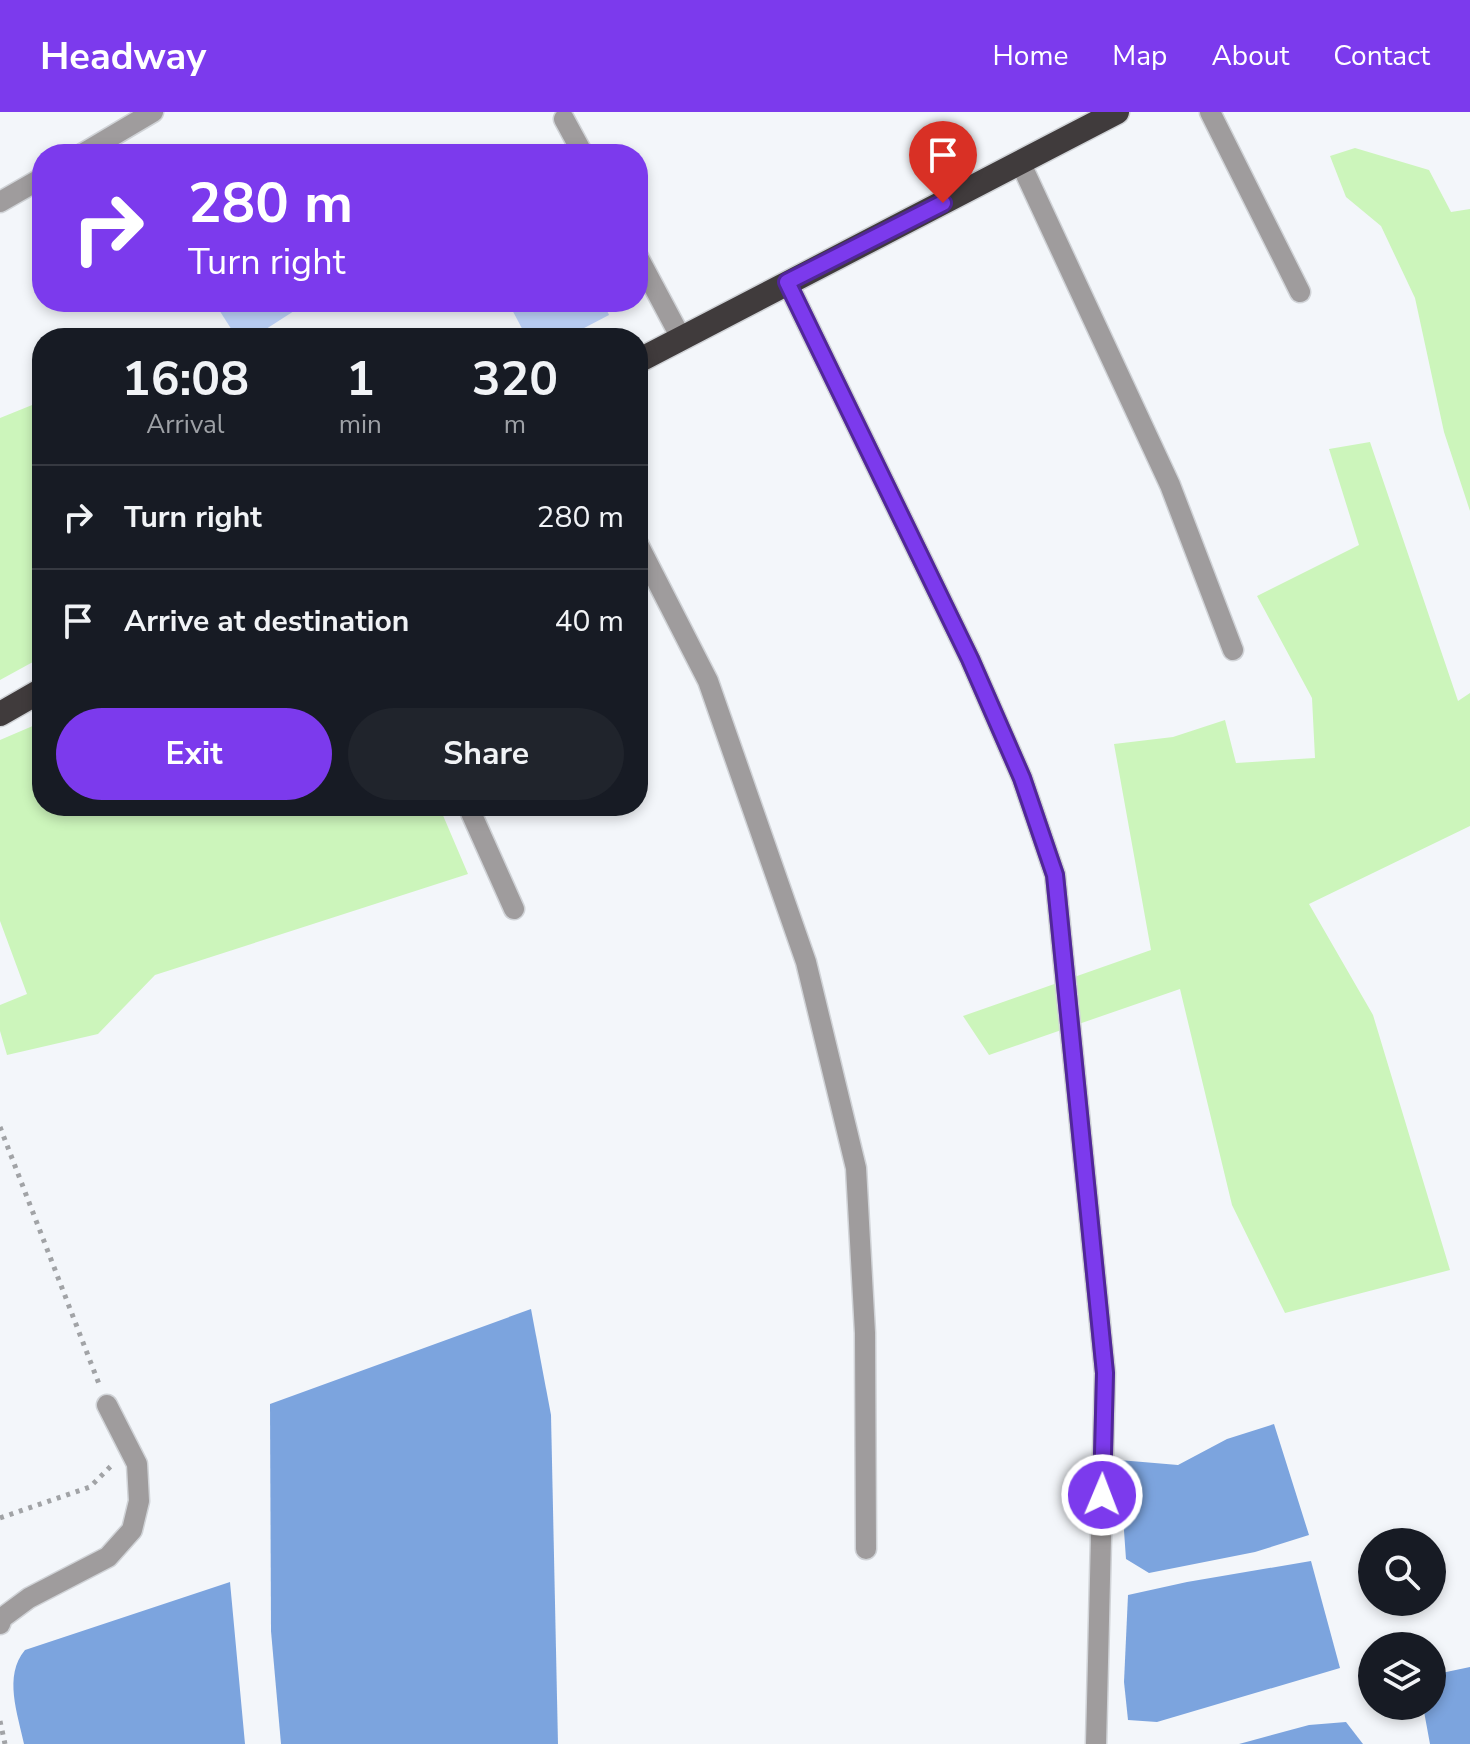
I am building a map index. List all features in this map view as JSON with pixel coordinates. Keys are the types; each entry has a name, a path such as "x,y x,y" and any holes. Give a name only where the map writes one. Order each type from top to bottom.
{"highway":[{"path":"648,355 1117,112"},
{"path":"0,714 32,696"}],"street":[{"path":"99,144 153,112"},
{"path":"1210,112 1300,292"},
{"path":"564,119 578,144"},
{"path":"1021,164 1170,485 1233,650"},
{"path":"0,202 32,184"},
{"path":"648,276 680,336"},
{"path":"787,282 970,659 1022,778 1055,875 1105,1373 1096,1744"},
{"path":"648,564 713,696 806,962 856,1168 865,1333 866,1549"},
{"path":"472,816 514,909"},
{"path":"0,1624 2,1618 29,1598 108,1557 132,1530 139,1501 137,1464 107,1405"}],"path":[{"path":"0,1127 107,1405"},
{"path":"0,1518 90,1487 112,1465 114,1453"},
{"path":"0,1721 5,1744"}],"green space":[{"path":"1355,148 1429,170 1451,212 1470,209 1470,511 1444,432 1415,298 1381,226 1346,197 1330,156"},
{"path":"32,405 32,662 0,680 0,418"},
{"path":"1370,442 1458,701 1470,693 1470,826 1309,904 1373,1015 1450,1270 1285,1313 1232,1205 1180,989 989,1055 963,1016 1151,950 1114,744 1173,737 1225,720 1236,763 1315,758 1312,698 1257,596 1359,545 1329,449"},
{"path":"32,726 32,816 443,816 468,874 155,975 98,1034 7,1055 0,1031 0,1005 27,994 0,921 0,740"}],"water":[{"path":"531,1309 551,1415 558,1744 281,1744 271,1631 270,1404"},
{"path":"1274,1424 1309,1535 1255,1552 1149,1573 1126,1559 1119,1460 1178,1465 1227,1439"},
{"path":"1311,1561 1340,1668 1157,1722 1128,1720 1124,1682 1128,1595"},
{"path":"230,1582 245,1744 24,1744 13,1683 18,1660 25,1650"},
{"path":"1470,1667 1470,1744 1430,1744 1426,1720 1446,1720 1446,1672"},
{"path":"1346,1722 1363,1744 1239,1744 1309,1725"}],"building":[{"path":"220,312 292,312 268,328 231,328"},
{"path":"513,312 608,312 609,315 584,328 522,328"}],"route":[{"path":"943,203 787,282 970,659 1022,778 1055,875 1105,1373 1102,1495"}]}
